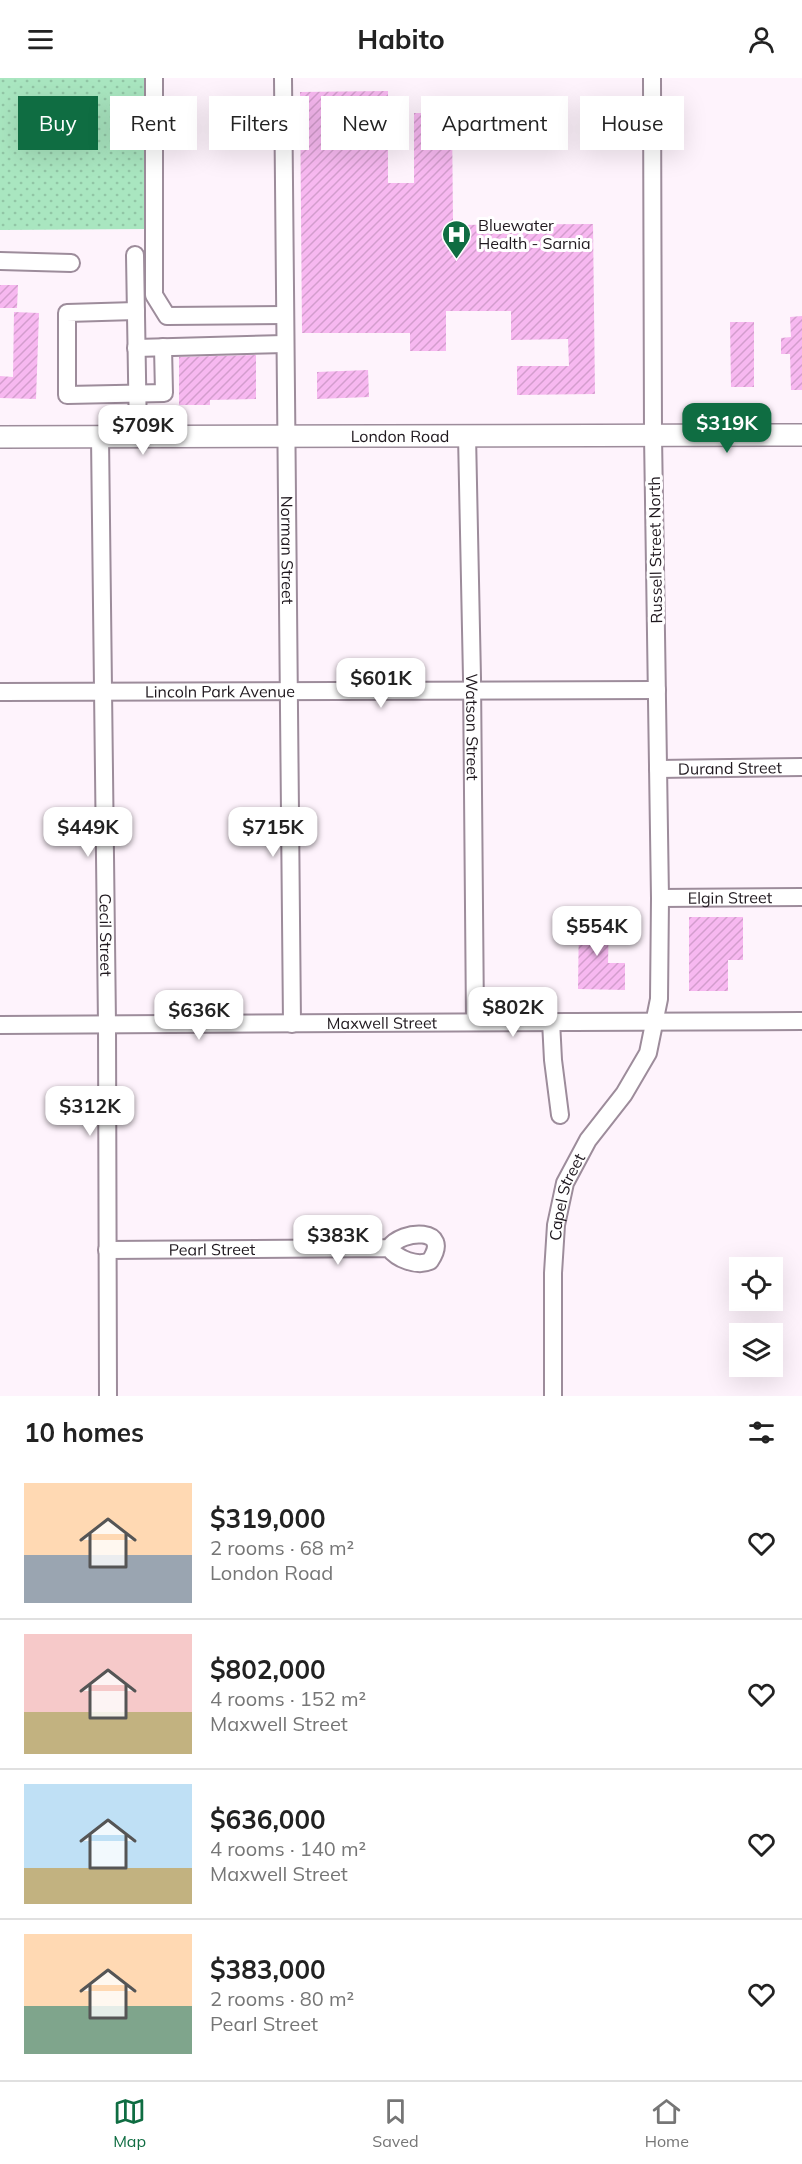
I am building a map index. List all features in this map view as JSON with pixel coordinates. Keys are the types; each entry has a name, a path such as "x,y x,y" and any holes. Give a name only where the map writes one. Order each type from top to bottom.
{"main road":[{"name":"London Road","path":"0,436 802,435"}],"street":[{"path":"154,78 154,295 167,315 285,315"},
{"name":"Norman Street","path":"283,78 292,1024"},
{"name":"Russell Street North","path":"652,78 653,435 660,898 659,999 656,1022"},
{"path":"135,255 138,436"},
{"path":"0,261 71,262"},
{"path":"136,311 67,313 67,395 164,393 163,347"},
{"path":"136,348 285,344"},
{"name":"Watson Street","path":"467,435 475,1020"},
{"name":"Cecil Street","path":"100,437 107,1024 108,1396"},
{"name":"Lincoln Park Avenue","path":"0,692 657,690"},
{"name":"Durand Street","path":"658,769 802,767"},
{"name":"Elgin Street","path":"660,898 802,897"},
{"name":"Maxwell Street","path":"0,1025 292,1024 475,1020 802,1021"},
{"path":"551,1021 560,1115"},
{"name":"Capel Street","path":"552,1396 553,1273 556,1225 565,1183 588,1140 624,1094 648,1053 656,1022"},
{"name":"Pearl Street","path":"107,1250 389,1248"}],"green space":[{"path":"0,78 147,78 147,96 110,96 110,150 147,150 146,229 0,230"}],"building":[{"path":"388,91 388,96 321,96 321,150 388,150 388,183 414,183 414,113 421,113 421,150 452,150 453,225 593,224 595,394 517,395 517,366 569,366 568,339 511,340 511,311 446,311 446,351 410,351 410,333 302,333 300,150 309,150 309,96 300,96 300,92"},
{"path":"0,285 18,285 17,308 0,308"},
{"path":"14,312 39,313 36,399 0,398 0,376 13,377"},
{"path":"802,316 802,390 791,390 790,354 781,354 781,338 791,337 790,317"},
{"path":"730,322 754,322 754,387 731,387"},
{"path":"256,355 256,399 210,400 210,405 179,405 179,357"},
{"path":"368,370 369,397 317,399 317,372"},
{"path":"579,916 609,917 608,963 625,963 625,990 578,989"},
{"path":"689,917 743,917 743,960 728,960 728,991 689,991"}],"place":[{"name":"Bluewater Health - Sarnia","path":"457,260"}]}
